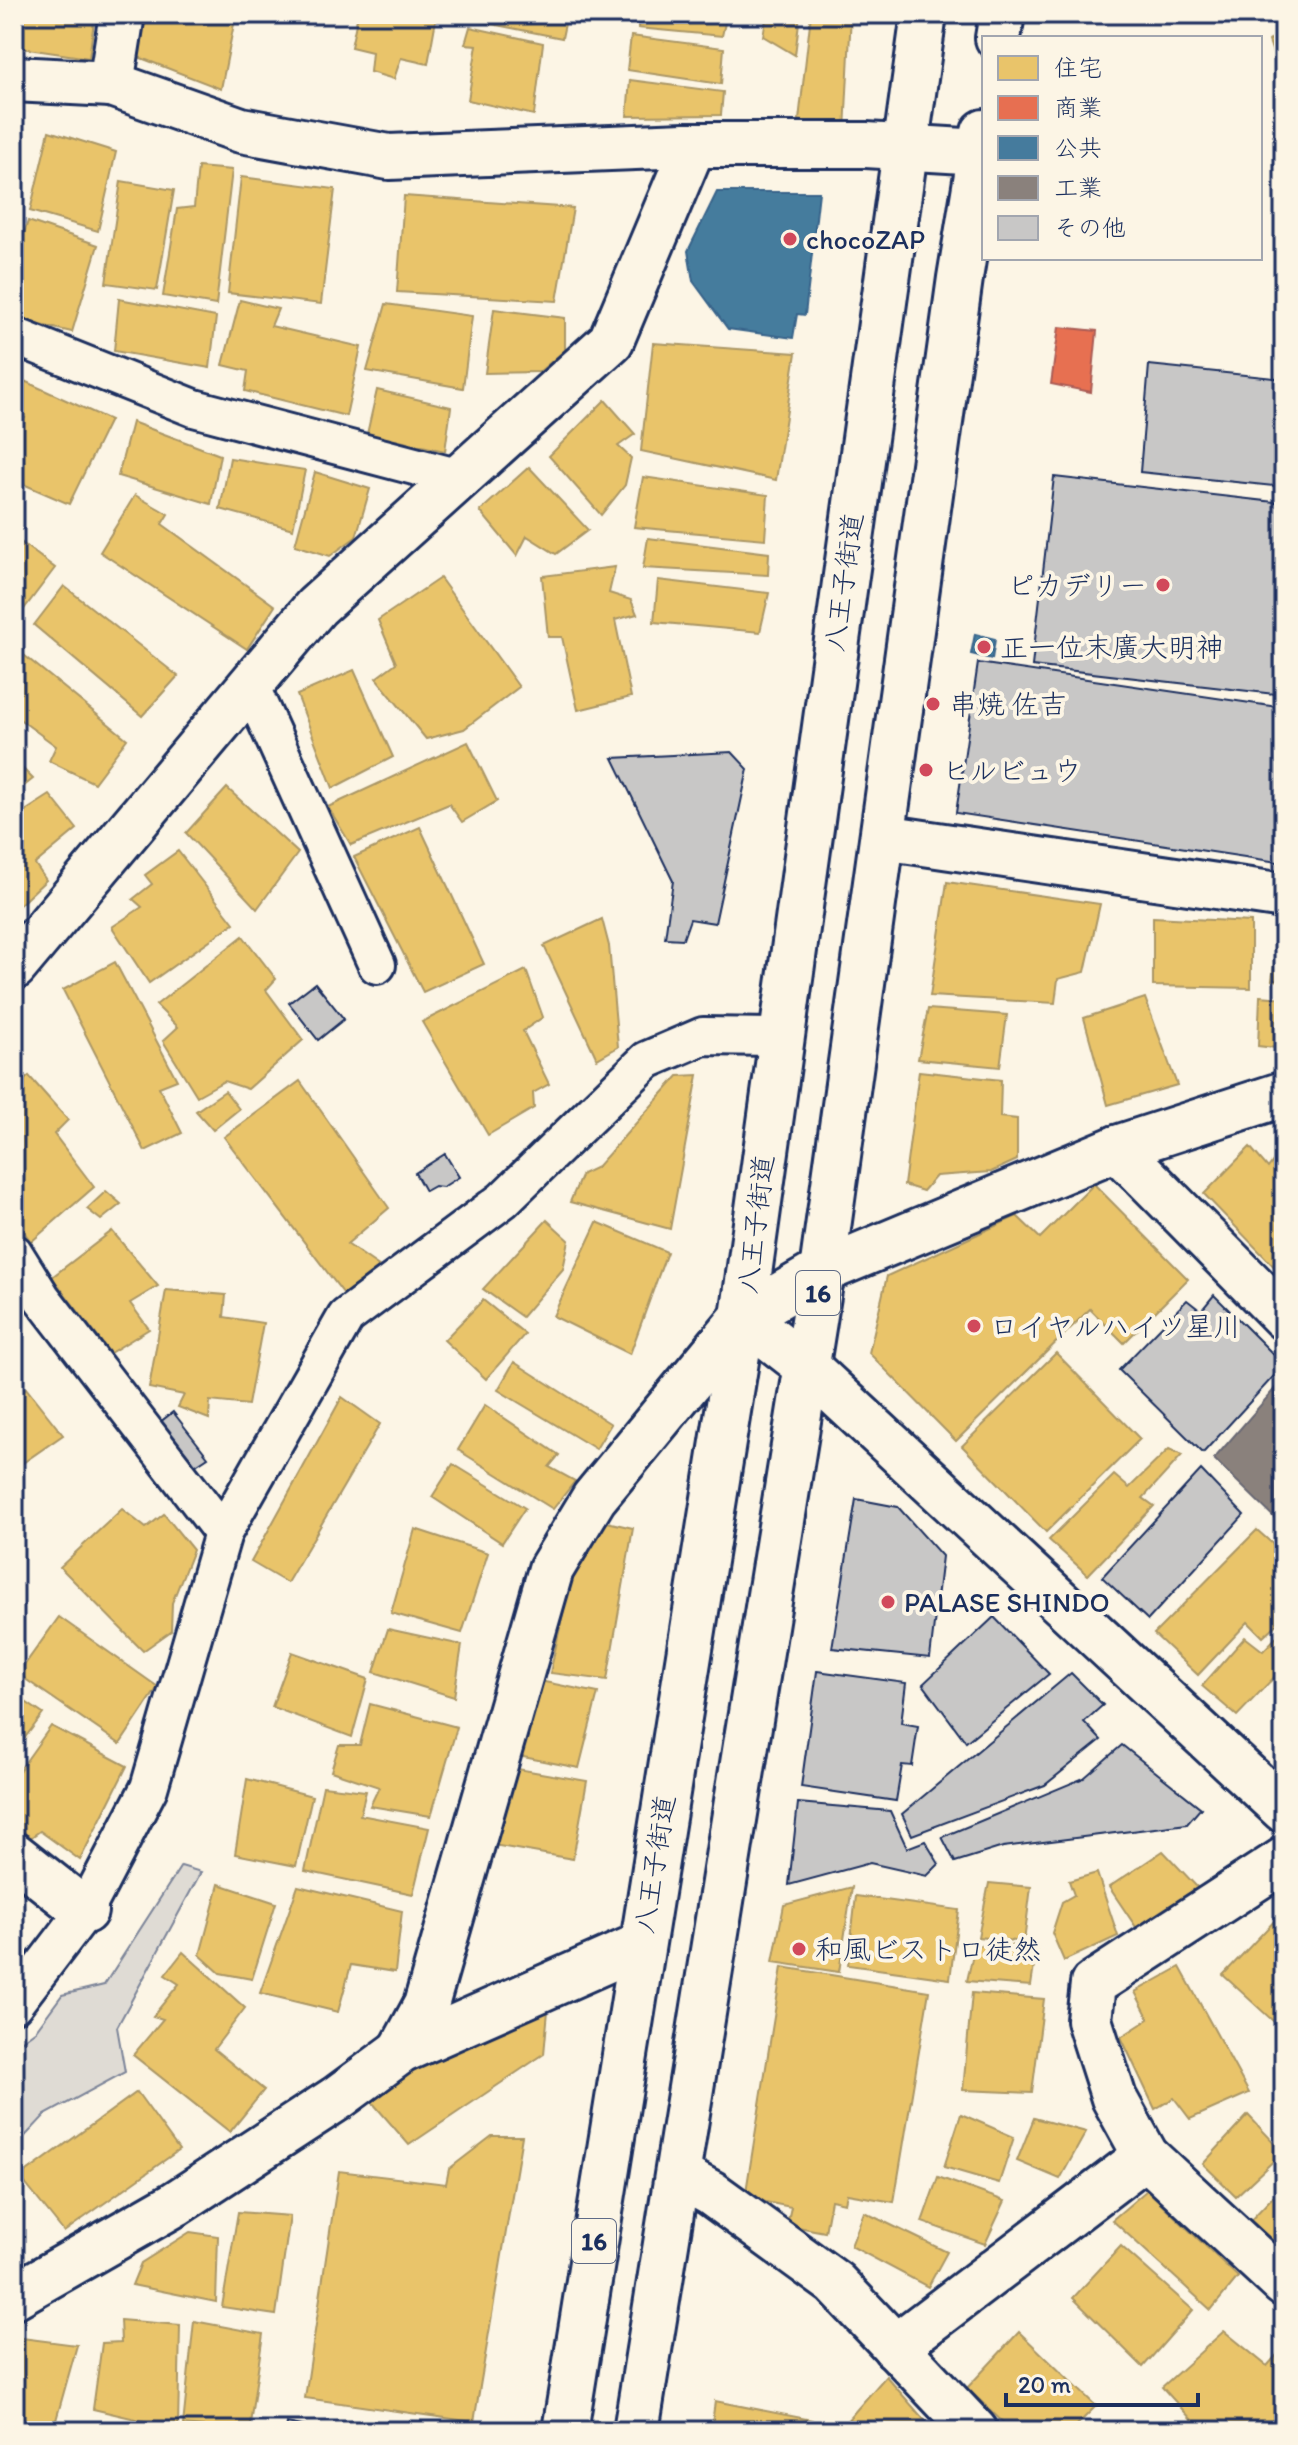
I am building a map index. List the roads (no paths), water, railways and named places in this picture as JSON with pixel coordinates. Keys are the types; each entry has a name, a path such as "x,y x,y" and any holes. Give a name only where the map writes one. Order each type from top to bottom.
{"main road":[{"path":"111,84 122,14"},
{"name":"八王子街道","path":"565,2431 743,1317 924,14"},
{"path":"998,36 1002,14"},
{"path":"14,79 111,84 241,130 389,157 693,146 904,148 982,142"},
{"name":"16","path":"636,2431 822,1271 960,278 982,142"},
{"path":"14,967 316,607 611,341 693,146"},
{"path":"883,837 1284,896"},
{"path":"401,2051 426,2005 551,1569 594,1498 743,1317 822,1271 1117,1148 1284,1094"},
{"path":"1117,1148 1284,1317"},
{"path":"743,1317 805,1365 1284,1810"},
{"path":"14,1855 85,1911"},
{"path":"1284,1860 1093,1984 1089,2020 1114,2098 1146,2156 1284,2284"},
{"path":"14,2296 175,2204 336,2099 401,2051 641,1945"},
{"path":"895,2347 1146,2156"},
{"path":"678,2175 711,2193 835,2283 975,2431"}],"lane":[{"path":"14,336 194,408 460,478"},
{"path":"250,685 377,965"},
{"path":"14,2004 85,1911 149,1788 223,1533 346,1317 503,1200 647,1060 703,1036 780,1037"},
{"path":"14,1253 42,1298 223,1533"}],"place":[{"name":"chocoZAP","path":"790,239"},
{"name":"ピカデリー","path":"1163,585"},
{"name":"正一位末廣大明神","path":"984,647"},
{"name":"串焼 佐吉","path":"933,704"},
{"name":"ヒルビュウ","path":"926,770"},
{"name":"ロイヤルハイツ星川","path":"974,1326"},
{"name":"PALASE SHINDO","path":"888,1602"},
{"name":"和風ビストロ徒然","path":"799,1949"}]}
